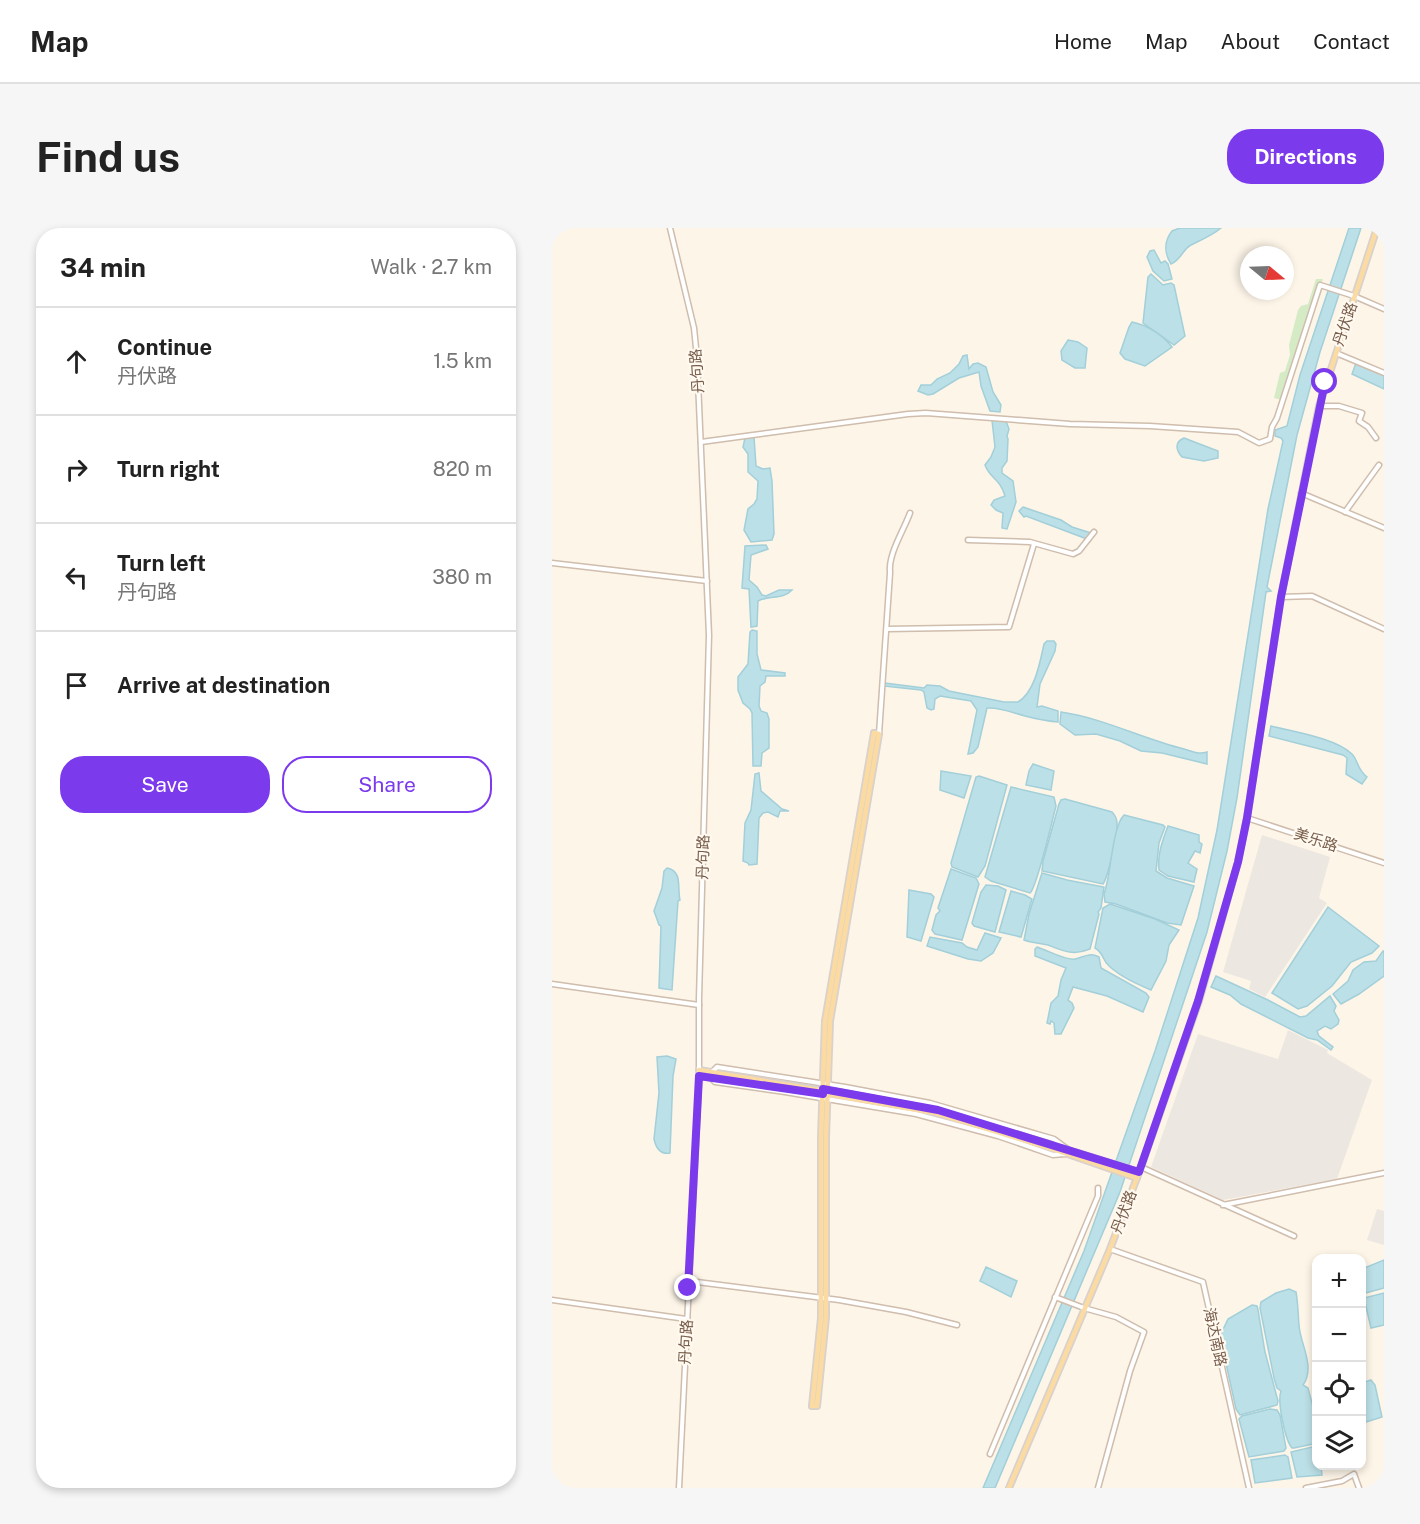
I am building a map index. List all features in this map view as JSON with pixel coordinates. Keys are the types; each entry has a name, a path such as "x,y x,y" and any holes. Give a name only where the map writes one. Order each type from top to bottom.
{"main road":[{"name":"丹伏路","path":"1009,1488 1110,1249 1198,1001 1238,862 1247,818 1281,597 1319,406 1352,295 1377,228"},
{"path":"823,1298 826,1317 817,1406 812,1406 823,1298 825,1092 830,1021 879,734"},
{"path":"699,1073 825,1092 935,1113 1130,1169 1140,1169"},
{"path":"1069,1152 1137,1178"}],"street":[{"name":"丹句路","path":"670,228 694,328 698,358 709,635 699,1073 678,1487"},
{"path":"701,442 917,414 1238,432 1256,443 1269,441 1320,285 1352,295 1384,309"},
{"path":"1335,352 1384,373"},
{"path":"1319,406 1339,406 1362,413 1359,421 1368,427 1376,438"},
{"path":"1345,512 1379,465"},
{"path":"1301,493 1384,528"},
{"path":"879,734 889,561 910,513"},
{"path":"968,540 995,539 1077,553 1094,532"},
{"path":"886,629 1009,627 1034,544"},
{"path":"552,563 707,581"},
{"path":"1281,597 1312,596 1384,629"},
{"name":"美乐路","path":"1247,818 1384,863"},
{"path":"552,984 699,1005"},
{"path":"711,1074 717,1067 825,1092 947,1107 1054,1139 1069,1152"},
{"path":"1140,1169 1294,1236"},
{"path":"1223,1205 1384,1173"},
{"path":"990,1454 1057,1298 1095,1202 1098,1188"},
{"name":"海达南路","path":"1110,1249 1203,1282 1249,1488"},
{"path":"689,1281 823,1298 895,1310 957,1325"},
{"path":"1057,1298 1116,1317 1144,1332 1130,1371 1098,1488"},
{"path":"552,1300 686,1319"},
{"path":"1306,1488 1342,1481 1354,1474 1359,1488"}],"shaded area":[{"path":"1262,835 1330,857 1319,898 1327,903 1265,997 1249,989 1251,981 1223,972"},
{"path":"1288,1030 1328,1050 1327,1053 1372,1080 1337,1179 1223,1200 1151,1167 1198,1034 1278,1059"},
{"path":"1377,1209 1384,1211 1384,1245 1367,1240"}],"green space":[{"path":"1316,279 1323,279 1282,400 1274,398 1280,373 1285,371 1290,355 1289,345 1298,310 1301,306 1308,304"}],"water":[{"path":"1180,228 1221,228 1188,247 1171,264 1166,251 1166,243 1172,231"},
{"path":"1349,228 1361,228 1320,352 1297,435 1267,587 1271,591 1266,592 1237,798 1227,851 1207,932 1120,1192 995,1488 983,1488 1084,1251 1155,1051 1198,918 1217,830 1268,509 1283,441 1275,436 1275,430 1287,426 1300,375"},
{"path":"1154,250 1161,263 1165,261 1168,264 1172,279 1164,281 1153,271 1147,257 1150,251"},
{"path":"1151,274 1163,285 1171,283 1174,285 1185,336 1174,345 1143,323 1148,277"},
{"path":"1132,322 1154,331 1172,347 1145,366 1125,359 1120,353"},
{"path":"1068,340 1078,342 1087,348 1085,368 1075,368 1062,360 1061,351"},
{"path":"967,355 969,369 973,364 978,363 986,367 993,392 1001,405 1000,412 990,411 981,386 979,372 959,378 933,394 928,395 918,391 921,385 931,385 937,379 950,373 963,356"},
{"path":"1356,363 1384,374 1384,389 1352,374"},
{"path":"992,420 1006,421 1009,429 1007,461 1002,468 1002,473 1013,481 1016,502 1007,529 1002,528 1003,513 991,505 994,500 1005,496 985,465 995,447"},
{"path":"754,437 756,466 763,469 770,468 774,534 772,540 751,542 744,530 748,509 757,499 758,481 748,472 748,454 743,447 745,438"},
{"path":"1184,438 1218,451 1218,458 1204,461 1182,457 1177,446"},
{"path":"1023,507 1091,533 1087,539 1024,517 1019,511"},
{"path":"766,545 768,549 751,555 749,580 762,595 766,596 779,590 792,590 784,595 758,601 757,626 751,627 749,589 742,588 745,546"},
{"path":"752,630 757,631 757,654 761,670 785,673 785,676 766,676 765,682 760,686 759,706 761,711 767,713 769,719 769,748 762,753 761,766 753,766 752,713 743,703 738,690 738,677 748,664"},
{"path":"1047,641 1054,641 1055,651 1040,684 1037,707 1042,706 1058,711 1058,722 1002,709 987,708 978,747 973,753 968,754 977,710 971,701 940,696 935,699 934,709 931,710 927,708 924,692 921,690 883,686 885,683 924,688 927,685 940,686 949,691 1004,702 1018,702 1033,684 1044,644"},
{"path":"1061,712 1092,719 1193,752 1207,752 1207,764 1162,753 1141,751 1120,741 1096,734 1075,735 1060,724"},
{"path":"1271,726 1314,736 1345,748 1352,754 1367,777 1362,784 1346,774 1347,758 1343,755 1269,736"},
{"path":"1033,764 1054,771 1051,790 1026,785"},
{"path":"941,771 971,776 964,798 940,790"},
{"path":"759,773 761,791 782,809 789,811 780,811 778,817 768,812 763,813 759,818 757,864 749,865 743,861 745,823 751,810 755,774"},
{"path":"976,777 1007,785 985,866 978,877 952,867 951,863"},
{"path":"1011,787 1054,797 1056,806 1040,867 1030,893 985,877"},
{"path":"1065,799 1112,812 1116,817 1117,829 1114,845 1103,884 1042,871 1059,804"},
{"path":"1124,815 1165,827 1159,843 1156,871 1167,878 1194,886 1181,925 1167,923 1105,902 1104,894 1114,841"},
{"path":"1168,826 1199,835 1199,842 1202,844 1200,853 1195,851 1188,863 1197,869 1194,882 1168,876 1159,870 1162,842"},
{"path":"667,868 677,876 680,900 678,901 672,990 659,988 661,926 654,911 662,888 664,871"},
{"path":"951,869 976,878 979,884 962,940 935,934 932,930 936,915 940,911 938,908"},
{"path":"1042,873 1104,887 1090,949 1068,952 1024,940 1029,914"},
{"path":"986,885 998,886 1006,890 995,932 974,926 972,923 981,892"},
{"path":"909,890 931,894 934,897 921,941 907,937"},
{"path":"1011,891 1032,899 1021,937 999,932"},
{"path":"1110,904 1155,919 1179,930 1169,945 1166,961 1151,990 1114,970 1095,948 1103,908"},
{"path":"1328,907 1379,946 1372,953 1351,962 1332,986 1307,1006 1298,1009 1272,993"},
{"path":"985,933 1001,938 993,953 981,961 927,946 930,937 962,943 977,950"},
{"path":"1037,947 1071,959 1089,955 1099,957 1101,968 1146,993 1149,997 1143,1012 1107,996 1073,987 1068,1000 1074,1008 1061,1034 1055,1034 1054,1023 1051,1021 1050,1024 1047,1023 1051,1003 1058,996 1066,968 1035,956"},
{"path":"1383,951 1384,976 1341,1004 1333,994 1348,981 1353,970 1364,962 1376,961"},
{"path":"1216,976 1300,1017 1306,1016 1330,996 1336,1006 1334,1011 1339,1020 1338,1024 1331,1029 1325,1026 1317,1031 1319,1036 1333,1047 1331,1050 1317,1040 1308,1038 1211,987"},
{"path":"667,1056 676,1059 673,1076 670,1153 664,1153 659,1150 654,1139 659,1093 657,1057"},
{"path":"1384,1260 1384,1288 1366,1293 1366,1267"},
{"path":"986,1267 1017,1281 1011,1297 980,1281"},
{"path":"1289,1289 1296,1292 1300,1332 1308,1363 1307,1378 1303,1385 1308,1388 1312,1403 1312,1444 1294,1448 1289,1444 1284,1429 1280,1403 1281,1391 1277,1388 1274,1378 1260,1308 1261,1302 1276,1293"},
{"path":"1384,1293 1384,1325 1371,1328 1366,1298"},
{"path":"1252,1305 1257,1306 1265,1352 1278,1401 1277,1405 1240,1415 1236,1409 1220,1336 1228,1319"},
{"path":"1371,1380 1375,1385 1382,1417 1366,1422 1366,1416 1366,1382"},
{"path":"1270,1409 1277,1410 1280,1415 1286,1448 1284,1451 1249,1457 1239,1419 1242,1416"},
{"path":"1312,1447 1312,1470 1321,1470 1322,1475 1297,1477 1291,1452"},
{"path":"1285,1455 1288,1457 1292,1478 1255,1483 1251,1460"}],"route":[{"path":"688,1288 699,1076 823,1094 823,1089 938,1110 1139,1172 1198,1001 1238,862 1247,818 1281,597 1325,382"}]}
